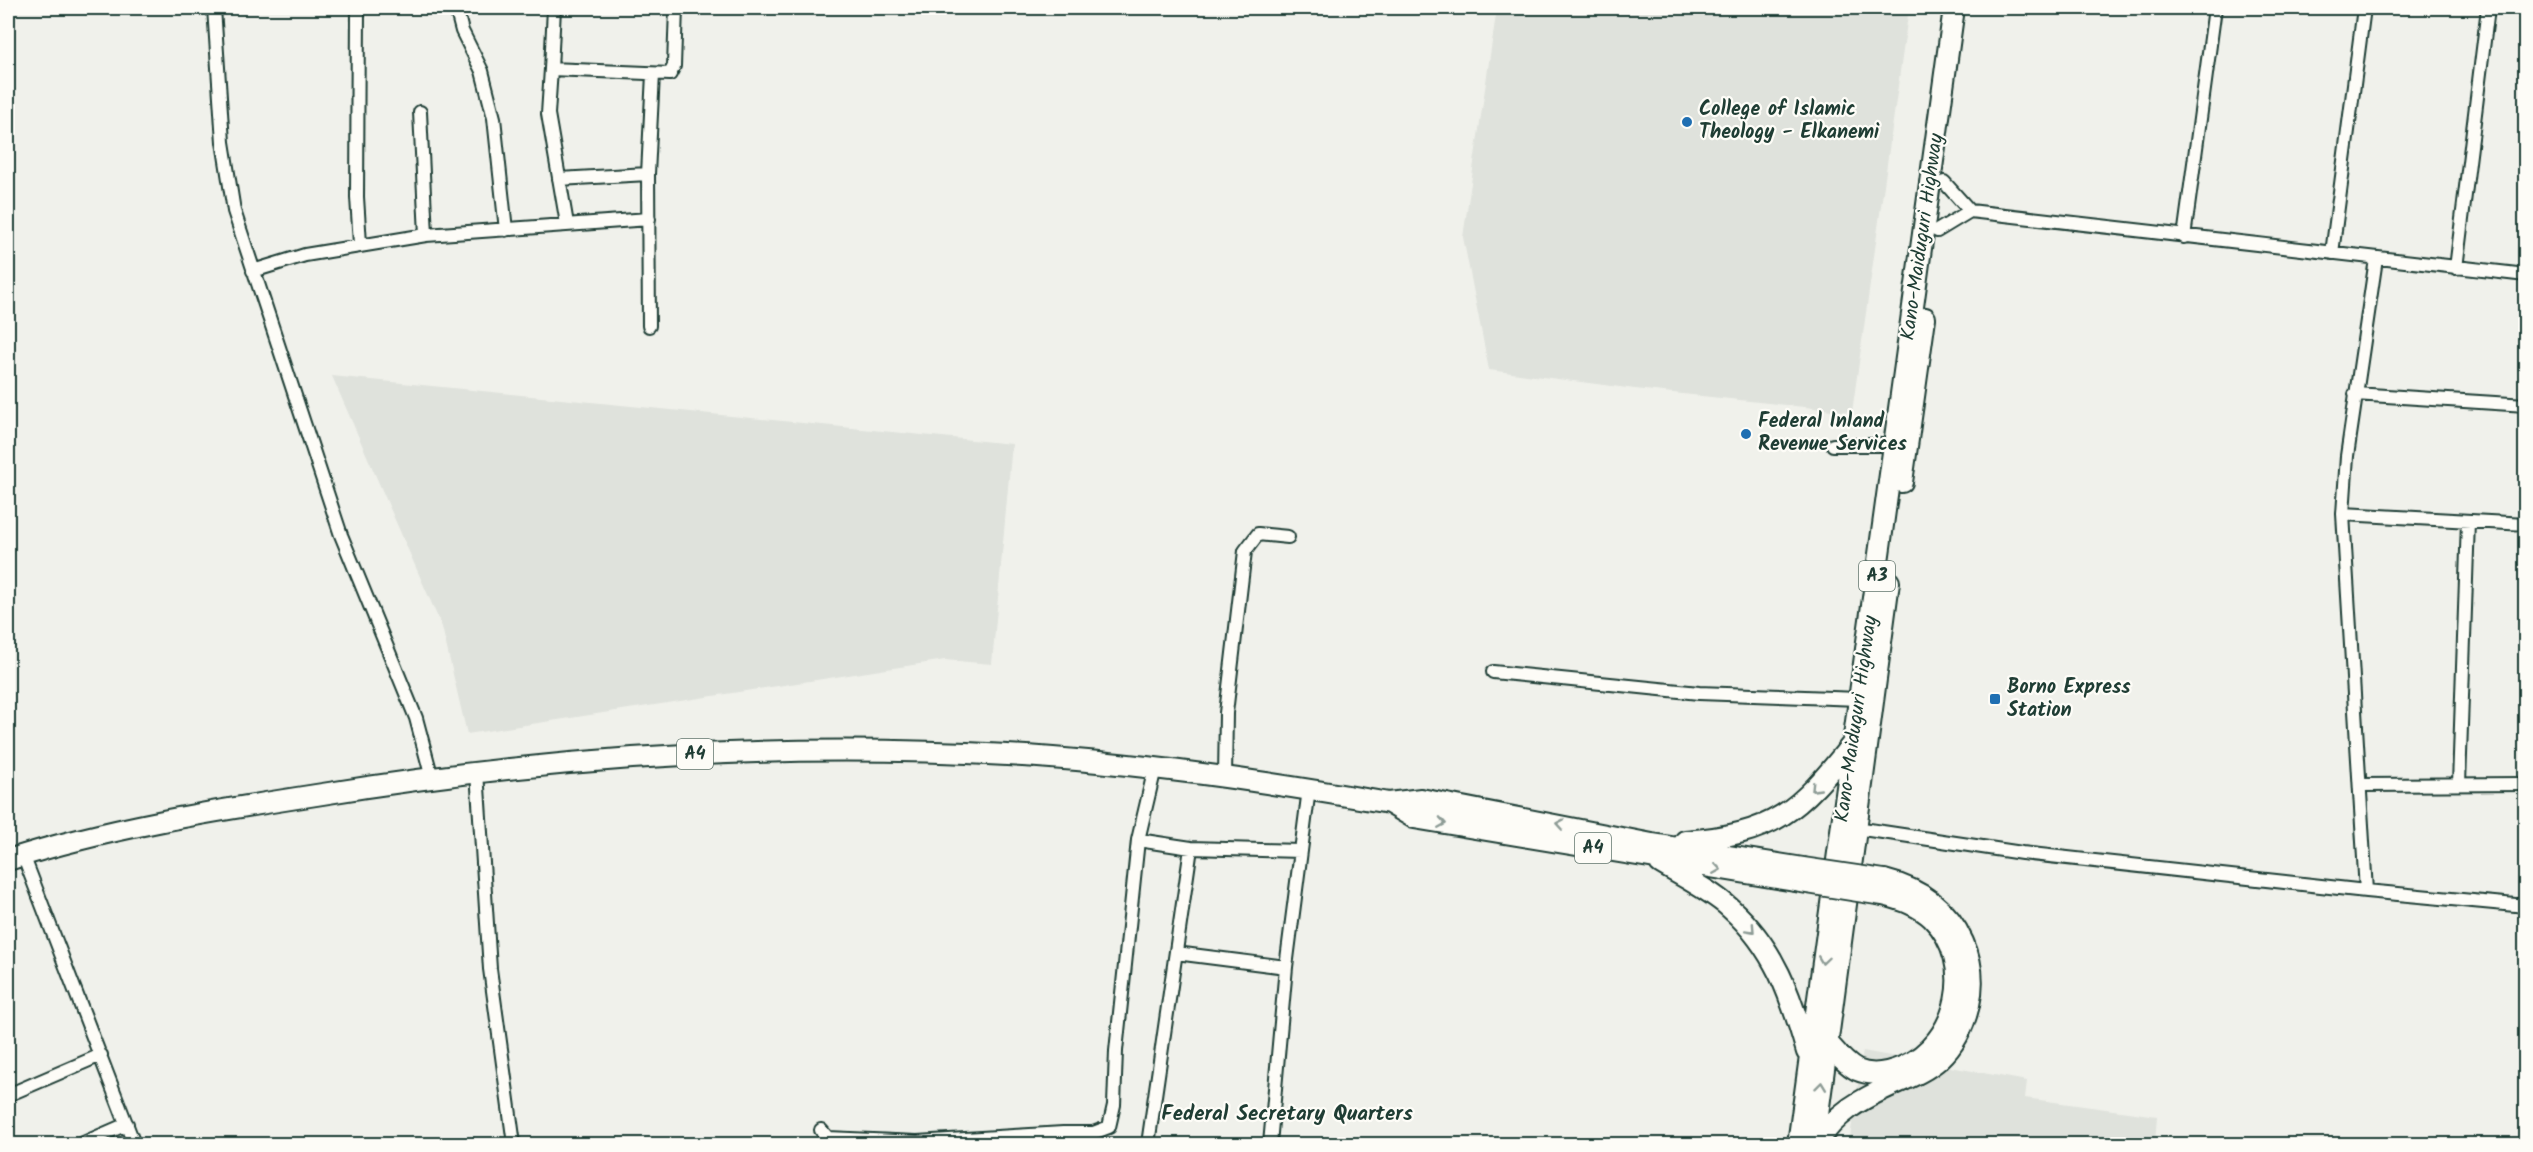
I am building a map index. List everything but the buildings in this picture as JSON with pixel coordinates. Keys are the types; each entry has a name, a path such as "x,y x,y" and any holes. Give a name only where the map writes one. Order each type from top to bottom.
{"highway":[{"name":"Kano-Maiduguri Highway","path":"1798,1144 1954,8"},
{"name":"Kano-Maiduguri Highway","path":"1815,1144 1967,8"},
{"path":"1652,851 1752,830 1777,820 1816,788 1853,743"},
{"name":"A4","path":"15,857 68,843 248,806 370,786 577,761 673,755 799,752 1007,755 1155,768 1309,789 1389,802 1414,818 1652,851 1884,887 1913,889 1942,909 1964,944 1971,965 1970,1003 1959,1034 1936,1061 1922,1072 1850,1108 1834,1121 1815,1144"},
{"path":"1652,851 1729,906 1756,933 1777,965 1796,1013 1809,1059"},
{"name":"A4","path":"1827,1042 1848,1064 1858,1070 1867,1073 1893,1071 1927,1052 1944,1033 1949,1022 1957,986 1957,970 1949,942 1930,917 1884,887"}],"street":[{"path":"214,8 223,142 234,211 341,535 416,718 432,778"},
{"path":"358,8 357,197 360,244"},
{"path":"456,8 462,31 482,71 494,118 506,230"},
{"path":"554,8 548,114 567,224"},
{"path":"551,69 670,74 674,66 676,8"},
{"path":"2184,237 2216,8"},
{"path":"2332,253 2364,8"},
{"path":"2456,268 2488,8"},
{"path":"649,326 648,174 653,74"},
{"path":"420,112 426,235"},
{"path":"559,179 648,174"},
{"path":"1944,182 1970,211"},
{"path":"1937,231 1970,211 2526,275"},
{"path":"253,270 305,255 360,244 426,235 649,219"},
{"path":"2366,891 2343,514 2355,394 2376,259"},
{"path":"2355,394 2526,405"},
{"path":"1833,445 1893,445"},
{"path":"2343,514 2526,524"},
{"path":"2459,784 2469,521"},
{"path":"1225,778 1226,712 1245,550 1258,534 1288,537"},
{"path":"1493,672 1700,693 1859,699"},
{"path":"821,1130 828,1138 917,1142 1093,1133 1109,1127 1114,1106 1116,1051 1138,840 1155,768"},
{"path":"477,772 490,969 514,1144"},
{"path":"2360,785 2526,784"},
{"path":"1270,1144 1286,967 1309,789"},
{"path":"1856,828 2022,853 2366,891 2526,906"},
{"path":"1138,840 1191,848 1301,851"},
{"path":"1148,1144 1191,848"},
{"path":"15,857 101,1055 134,1144"},
{"path":"1176,953 1286,967"},
{"path":"8,1095 101,1055"},
{"path":"81,1144 127,1124"}],"shaded area":[{"name":"College of Islamic Theology - Elkanemi","path":"1497,8 1909,8 1852,412 1635,389 1489,370 1463,237"},
{"path":"332,376 1012,444 992,664 945,660 467,734 442,627"},
{"path":"1863,1051 2027,1081 2025,1098 2157,1116 2155,1144 1849,1144"}],"place":[{"name":"College of Islamic Theology - Elkanemi","path":"1687,122"},
{"name":"Federal Inland Revenue Services","path":"1746,434"},
{"name":"Borno Express Station","path":"1995,699"}],"district":[{"name":"Federal Secretary Quarters","path":"1287,1114"}]}
